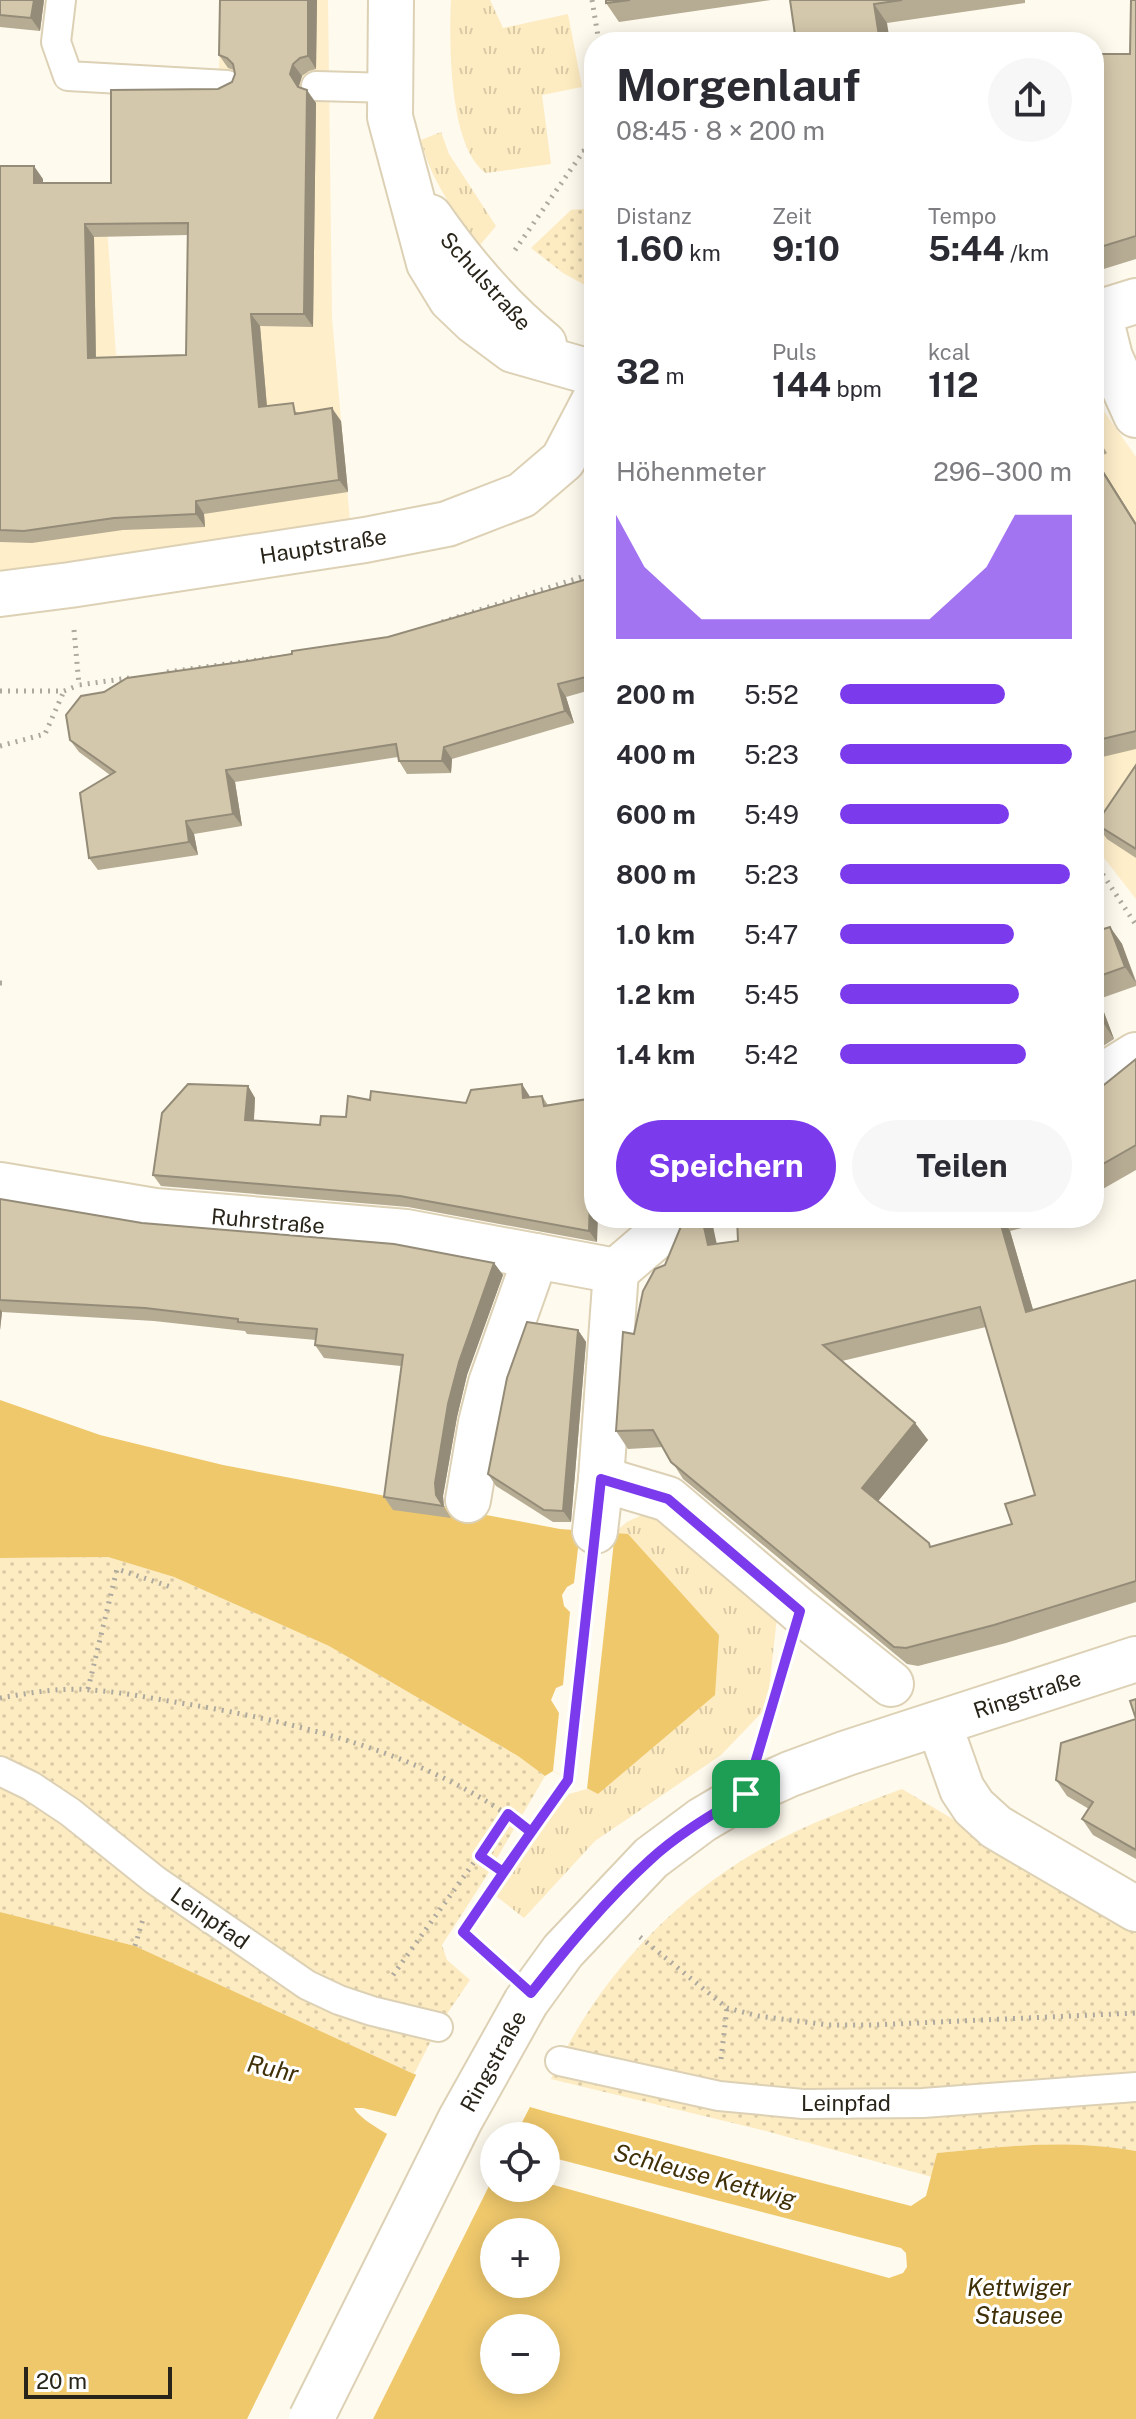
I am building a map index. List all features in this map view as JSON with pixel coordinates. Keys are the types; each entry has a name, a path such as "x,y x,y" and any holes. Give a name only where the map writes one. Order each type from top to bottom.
{"street":[{"name":"Schulstraße","path":"391,0 390,117 410,188 464,263 526,330 582,369"},
{"path":"1110,309 1110,357 1136,415"},
{"name":"Hauptstraße","path":"0,594 365,540 447,524 522,495 563,460 584,420"},
{"path":"1104,1075 1136,1055"},
{"name":"Ruhrstraße","path":"0,1185 155,1211 406,1232 616,1271"},
{"path":"595,1531 616,1271 666,1228"},
{"path":"468,1500 491,1383 536,1256"},
{"path":"601,1479 668,1499 891,1684"},
{"name":"Ringstraße","path":"311,2419 460,2120 528,1997 573,1940 651,1858 702,1820 746,1794 833,1758 1136,1659"},
{"path":"939,1724 962,1789 974,1807 996,1827 1136,1909"}],"lane":[{"path":"61,0 56,42 68,76 227,85"},
{"path":"316,86 391,88"},
{"name":"Leinpfad","path":"0,1771 31,1786 70,1812 155,1880 307,1985 372,2011 438,2027"},
{"name":"Leinpfad","path":"560,2061 719,2096 803,2104 923,2103 1136,2087"}],"path":[{"path":"592,0 597,32"},
{"path":"517,248 584,150"},
{"path":"434,624 584,576"},
{"path":"70,585 79,685"},
{"path":"157,674 282,656"},
{"path":"0,691 64,691 79,685 141,676"},
{"path":"0,746 45,734 64,691"},
{"path":"1104,876 1136,925"},
{"path":"528,1997 463,1932 568,1780 595,1531"},
{"path":"88,1689 117,1569 171,1587"},
{"path":"746,1794 800,1611"},
{"path":"0,1698 88,1689 245,1714 332,1737 459,1784 531,1832"},
{"path":"372,2011 445,1899 480,1856 508,1814"},
{"path":"480,1856 503,1872"},
{"path":"643,1939 727,2008 783,2020 858,2025 948,2024 1136,2013"},
{"path":"721,2053 727,2008"}],"shaded area":[{"path":"221,0 328,0 332,318 350,521 0,576 0,183 104,184 116,355 214,359"},
{"path":"1104,411 1136,457 1136,899 1104,858"}],"green space":[{"path":"451,0 490,0 503,28 568,14 582,87 542,95 551,164 486,173 474,160 458,118 454,93"},
{"path":"441,132 449,154 496,226 480,245 444,195 425,155 421,140"},
{"path":"584,209 584,285 563,273 531,248 571,210"},
{"path":"655,1509 778,1608 767,1707 721,1755 595,1841 524,1918 492,1893 569,1794 587,1789 599,1794 615,1532 627,1522"},
{"path":"108,1557 174,1577 329,1646 518,1756 545,1776 442,1945 447,1960 470,1980 438,2027 414,2074 135,1946 0,1912 0,1558"},
{"path":"902,1789 1136,1927 1136,2151 1061,2145 937,2153 932,2177 766,2131 551,2079 568,2045 610,1981 634,1952 689,1899 769,1845"}],"water":[{"path":"0,1400 100,1435 223,1465 560,1529 628,1534 719,1635 715,1695 598,1794 553,1771 545,1776 518,1756 329,1646 174,1577 108,1557 0,1558"},
{"path":"0,1912 135,1946 414,2074 551,2113 911,2206 926,2196 937,2153 1061,2145 1136,2151 1136,2419 0,2419","holes":["354,2108 480,2138 480,2122 560,2122 560,2160 901,2248 906,2253 907,2267 903,2273 889,2278 560,2187 560,2202 480,2202 480,2177 377,2128"]}],"pier":[{"path":"580,1531 615,1532 587,1789 553,1771 559,1713 551,1700 556,1688 563,1685 570,1612 564,1606 562,1595 574,1583"},
{"path":"418,2071 532,2103 522,2122 480,2122 480,2142 394,2120"},
{"path":"389,2130 480,2172 481,2202 373,2419 247,2419"}],"building":[{"path":"0,0 34,0 31,18 0,15"},
{"path":"220,0 308,0 308,56 293,64 290,74 298,87 307,90 304,314 251,314 259,407 293,403 295,414 332,408 339,480 196,501 196,514 114,518 24,531 0,530 0,166 34,166 34,183 111,183 111,90 218,89 232,82 235,74 233,64 219,55","holes":["188,223 186,355 88,358 85,224"]},
{"path":"790,0 902,0 874,4 878,32 795,32"},
{"path":"1131,0 1136,0 1136,236 1104,246 1104,54 1130,54"},
{"path":"1104,474 1136,525 1136,731 1104,739"},
{"path":"584,580 584,678 558,684 565,711 444,747 442,761 399,761 396,744 226,770 233,814 186,821 189,842 89,858 80,793 115,772 70,740 66,715 81,696 104,692 127,678 388,637"},
{"path":"1136,765 1136,849 1104,829 1104,812"},
{"path":"1110,927 1125,967 1104,974 1104,929"},
{"path":"1136,1059 1136,1145 1104,1163 1104,1085"},
{"path":"188,1084 248,1086 245,1120 320,1125 321,1116 346,1117 348,1096 370,1100 371,1091 466,1103 471,1090 522,1084 523,1098 542,1096 544,1106 584,1100 584,1228 589,1228 589,1231 400,1196 153,1175 162,1113"},
{"path":"0,1199 142,1223 394,1244 494,1263 459,1362 448,1404 435,1483 436,1495 443,1506 384,1497 403,1355 315,1345 317,1329 238,1322 238,1319 145,1308 0,1300"},
{"path":"680,1228 704,1228 708,1245 738,1241 737,1228 1002,1228 1026,1312 1136,1280 1136,1581 994,1625 906,1648 894,1647 671,1462 653,1430 616,1431 623,1332 634,1334 643,1291 655,1269 665,1265","holes":["980,1307 1035,1495 1005,1504 1012,1524 930,1547 862,1488 915,1423 823,1345"]},
{"path":"527,1322 578,1330 563,1511 544,1510 488,1474 507,1378"},
{"path":"1136,1699 1136,1719 1130,1701"},
{"path":"1136,1719 1136,1850 1082,1819 1093,1802 1056,1780 1061,1743"}],"route":[{"path":"746,1794 702,1820 651,1858 563,1951 531,1993 463,1932 503,1872 531,1832 508,1814 480,1856 503,1872 568,1780 601,1479 668,1499 800,1611 746,1794"}],"water label":[{"name":"Ruhr","path":"273,2068"},
{"name":"Schleuse Kettwig","path":"705,2175"},
{"name":"Kettwiger Stausee","path":"1019,2301"}]}
